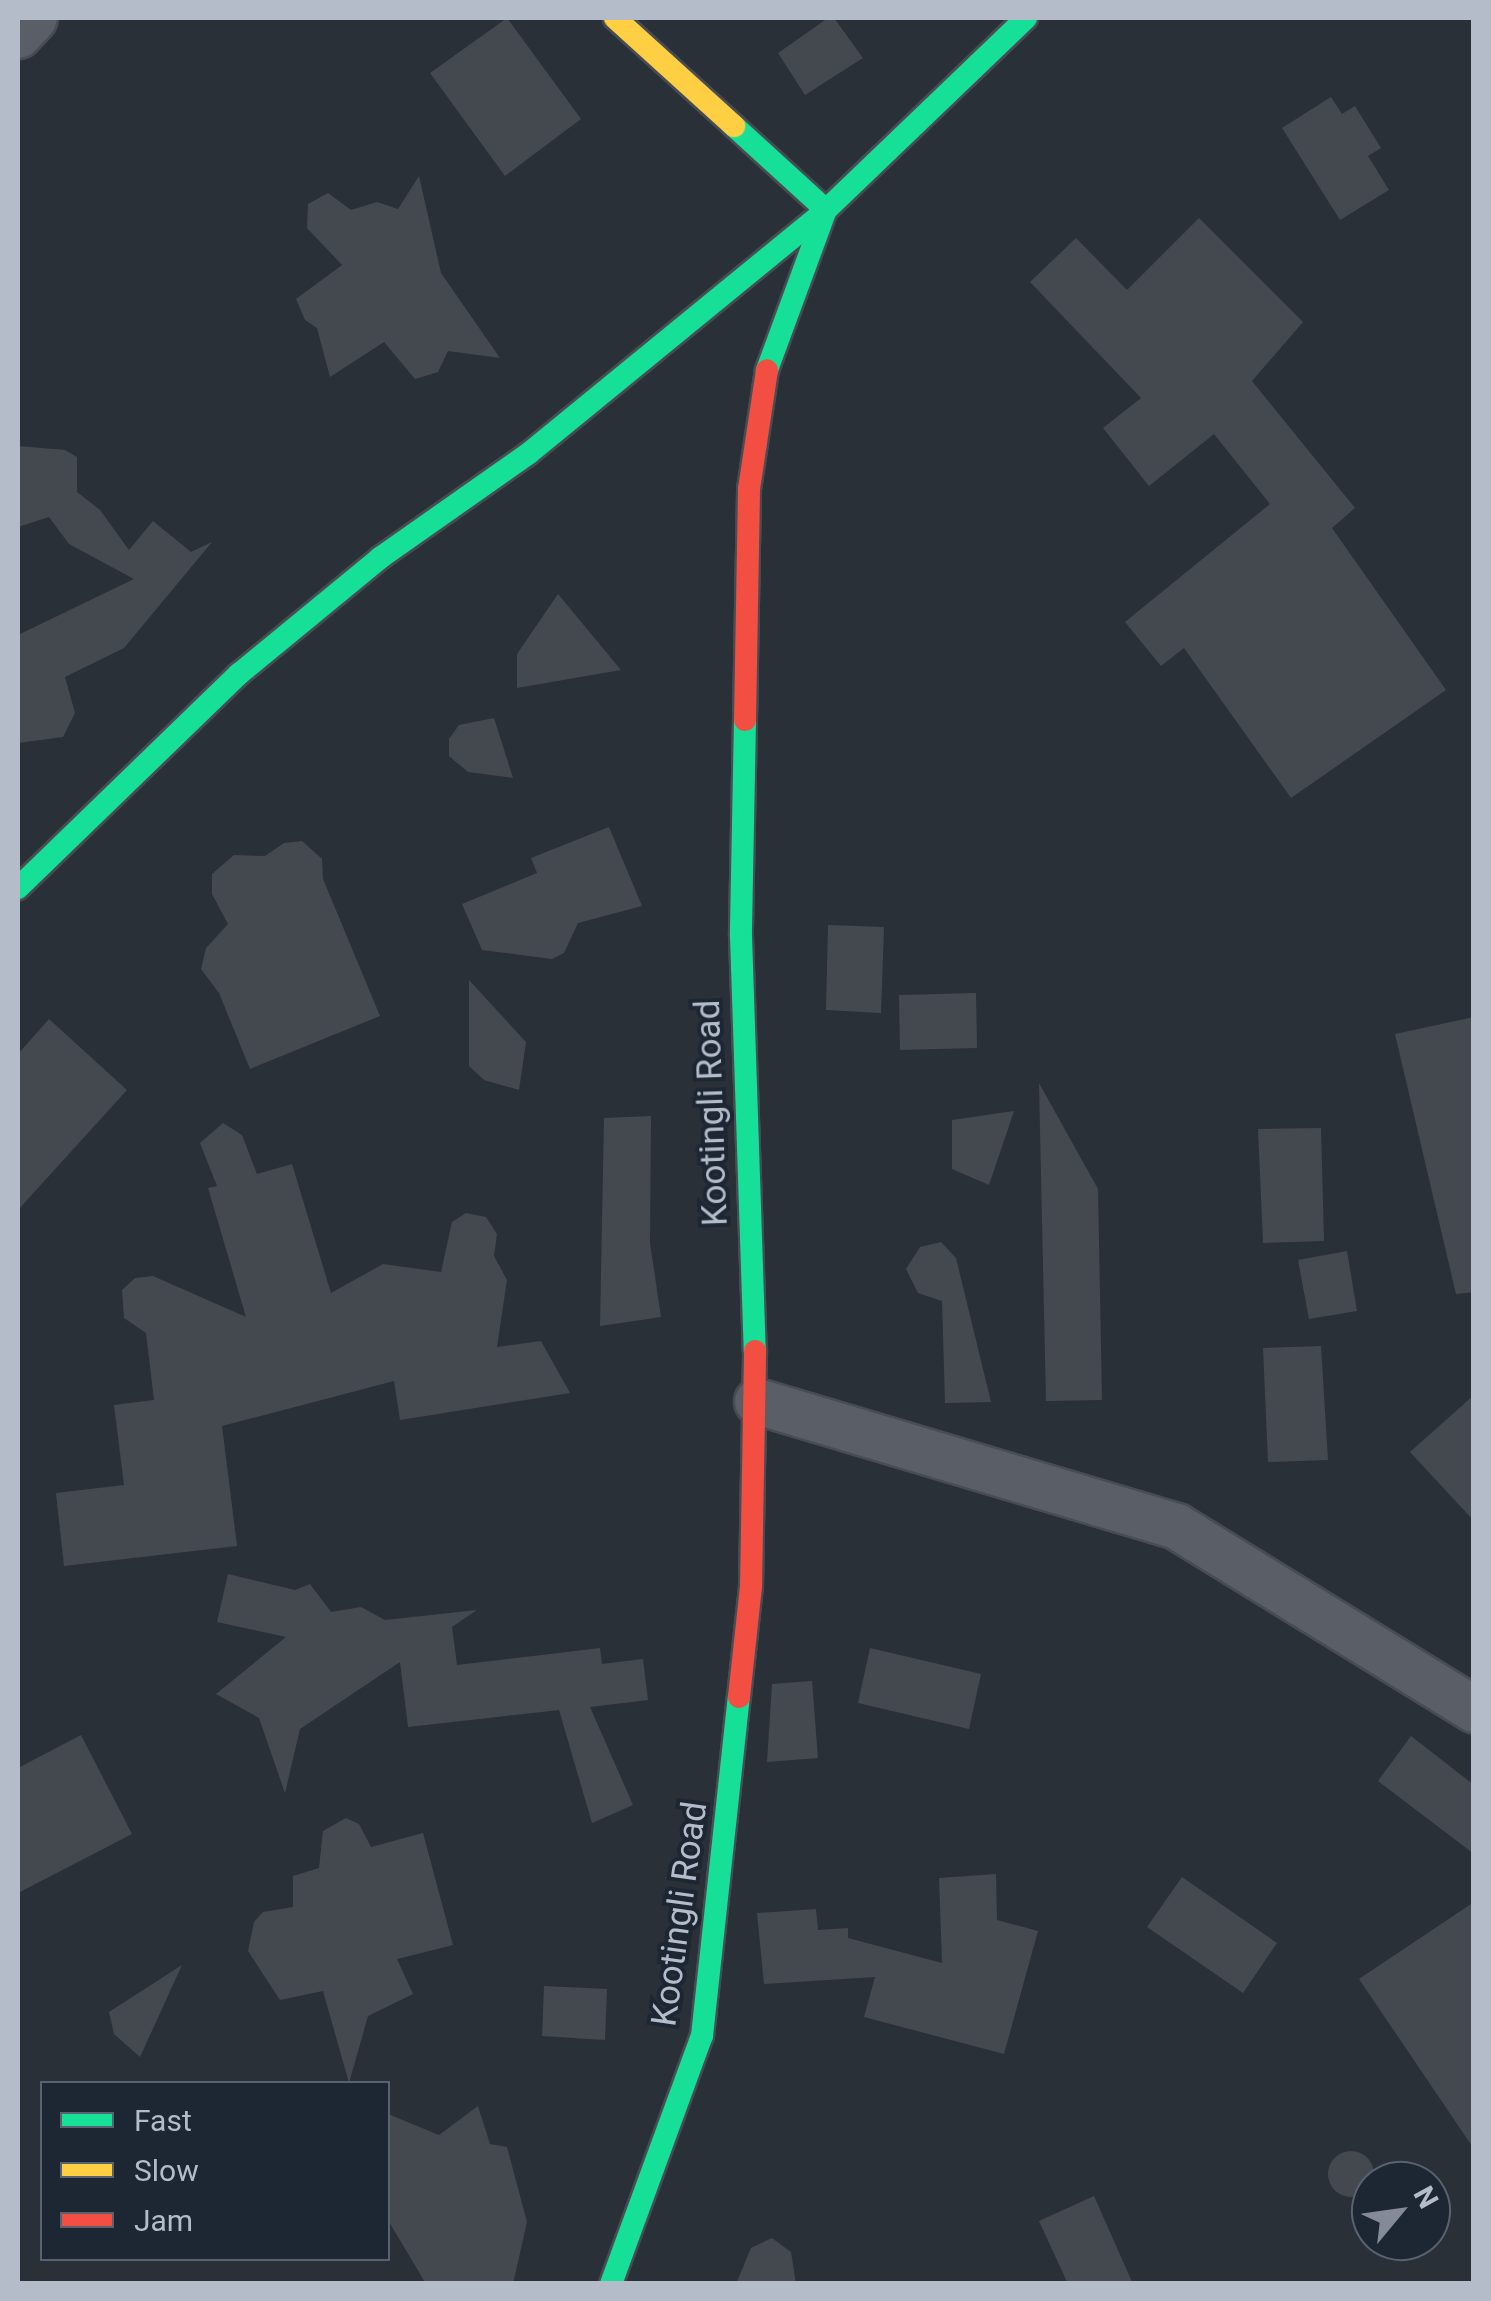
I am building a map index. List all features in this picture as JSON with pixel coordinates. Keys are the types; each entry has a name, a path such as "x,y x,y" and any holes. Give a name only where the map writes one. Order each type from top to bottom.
{"street":[{"path":"18,34 34,18"},
{"path":"18,888 240,674 380,558 528,454 826,210 614,18"},
{"name":"Kootingli Road","path":"611,2284 702,2036 751,1586 757,1400 741,936 749,490 770,348 826,210 1026,18"},
{"path":"757,1400 1176,1526 1474,1709"}],"building":[{"path":"507,18 581,119 505,176 430,73"},
{"path":"828,18 834,18 863,58 805,95 778,53"},
{"path":"1331,97 1342,114 1355,106 1381,148 1368,156 1389,190 1340,220 1282,128"},
{"path":"419,176 441,273 500,358 448,351 438,372 415,379 384,342 330,377 317,328 305,320 296,299 342,265 307,228 308,204 328,193 351,210 377,202 398,209"},
{"path":"1199,218 1303,322 1252,381 1355,508 1332,528 1446,690 1291,798 1184,648 1161,666 1125,622 1270,504 1214,434 1149,486 1103,428 1141,398 1030,282 1076,238 1127,290"},
{"path":"18,446 65,450 77,457 77,492 100,510 129,550 153,521 191,552 212,542 124,648 65,677 75,713 63,737 18,743 18,635 134,579 69,544 49,517 18,527"},
{"path":"558,594 621,670 517,688 517,654"},
{"path":"494,718 513,778 468,772 449,756 449,739 459,725"},
{"path":"609,827 642,906 578,923 564,953 552,959 482,950 462,904 537,873 531,858"},
{"path":"302,841 322,859 323,879 380,1016 250,1069 219,993 201,969 206,948 228,924 212,894 212,874 234,855 265,856 284,843"},
{"path":"828,925 884,927 881,1013 826,1010"},
{"path":"469,980 526,1042 519,1090 484,1080 469,1066"},
{"path":"976,993 977,1048 900,1050 899,995"},
{"path":"1474,1017 1474,1292 1456,1294 1395,1034"},
{"path":"49,1019 127,1090 18,1210 18,1054"},
{"path":"1039,1083 1098,1189 1102,1400 1046,1401"},
{"path":"1014,1111 989,1185 952,1169 952,1120"},
{"path":"651,1116 650,1243 661,1317 600,1326 604,1118"},
{"path":"223,1123 242,1135 257,1174 292,1164 331,1293 383,1264 441,1272 452,1222 466,1213 486,1217 497,1234 494,1256 507,1280 497,1347 541,1341 570,1393 400,1420 394,1381 222,1426 237,1546 64,1566 56,1493 124,1485 114,1405 154,1400 146,1333 124,1318 122,1290 135,1278 153,1276 246,1317 208,1188 217,1186 200,1143"},
{"path":"1321,1128 1324,1241 1263,1243 1258,1129"},
{"path":"941,1242 956,1258 991,1402 945,1403 942,1301 918,1293 906,1269 920,1247"},
{"path":"1347,1251 1357,1311 1309,1319 1298,1260"},
{"path":"1321,1346 1328,1460 1268,1462 1263,1348"},
{"path":"1474,1395 1474,1521 1410,1452"},
{"path":"228,1574 295,1590 310,1584 331,1612 361,1607 385,1620 477,1610 452,1627 457,1665 600,1648 602,1664 643,1659 648,1700 590,1707 633,1805 592,1823 559,1710 408,1727 400,1662 300,1729 285,1793 259,1718 216,1694 286,1637 217,1622"},
{"path":"870,1648 981,1674 969,1729 858,1703"},
{"path":"812,1681 818,1758 767,1762 772,1684"},
{"path":"81,1735 132,1834 18,1893 18,1768"},
{"path":"1411,1736 1474,1785 1474,1854 1378,1781"},
{"path":"346,1818 359,1824 371,1847 423,1833 453,1945 397,1959 413,1994 368,2016 350,2081 323,1991 280,2000 248,1951 254,1922 263,1912 293,1907 293,1876 319,1868 323,1831"},
{"path":"996,1874 997,1920 1038,1931 1004,2054 864,2017 875,1977 764,1984 757,1913 816,1909 818,1930 848,1928 848,1938 942,1963 939,1878"},
{"path":"1182,1877 1277,1943 1243,1993 1147,1927"},
{"path":"1474,1902 1474,2149 1359,1979"},
{"path":"182,1965 140,2057 114,2034 109,2012"},
{"path":"544,1986 607,1989 605,2040 542,2036"},
{"path":"478,2106 490,2144 507,2147 527,2222 513,2284 426,2284 390,2223 390,2115 439,2135"},
{"path":"1351,2151 1370,2161 1351,2161 1351,2197 1334,2191 1328,2174 1334,2157"},
{"path":"1094,2196 1133,2284 1068,2284 1039,2221"},
{"path":"772,2238 791,2252 796,2284 736,2284 751,2248"}],"traffic: fast":[{"path":"767,370 826,210 1026,18"},
{"path":"18,888 239,674 380,558 528,454 826,210 734,126"},
{"path":"745,720 741,936 755,1351"},
{"path":"611,2284 702,2036 739,1697"}],"traffic: slow":[{"path":"615,18 734,126"}],"traffic: jam":[{"path":"745,720 749,489 767,370"},
{"path":"739,1697 751,1586 755,1351"}]}
